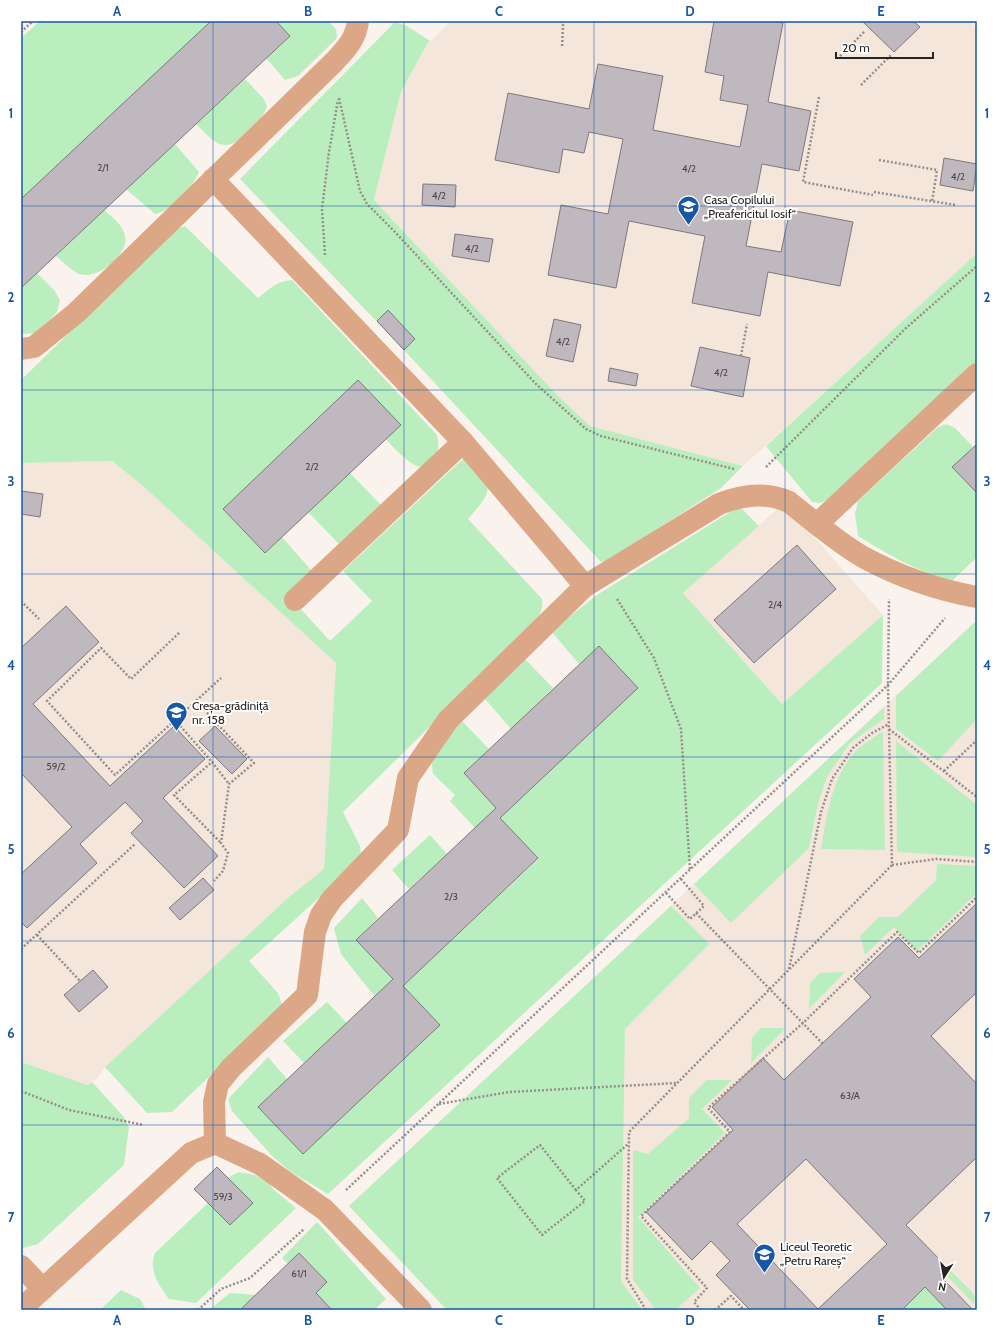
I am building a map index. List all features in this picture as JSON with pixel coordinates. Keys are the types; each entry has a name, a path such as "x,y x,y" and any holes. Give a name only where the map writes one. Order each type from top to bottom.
{"lane":[{"path":"21,349 34,347 76,313 334,62 346,49 356,32 358,21"},
{"path":"213,179 463,442 592,581"},
{"path":"817,524 977,374"},
{"path":"295,600 463,442"},
{"path":"215,1143 214,1102 218,1084 231,1068 307,995 316,932 321,915 332,900 398,830 408,778 448,720 592,581 719,504 738,497 760,495 779,497 790,502 817,524 862,556 905,577 946,590 977,597"},
{"path":"21,1310 191,1153 215,1143 260,1164 325,1210 421,1310"},
{"path":"21,1266 43,1290"}],"path":[{"path":"21,32 33,21"},
{"path":"560,21 563,25 562,47"},
{"path":"840,56 865,31"},
{"path":"326,263 322,209 329,152 346,49"},
{"path":"861,85 890,55"},
{"path":"338,97 352,148 360,191 367,204 395,232 536,384 586,429 600,436 736,469"},
{"path":"819,97 803,182 873,194 956,205"},
{"path":"879,160 937,170 932,202"},
{"path":"763,470 906,328 977,266"},
{"path":"741,356 747,324"},
{"path":"890,569 888,685 892,865"},
{"path":"592,581 616,597 654,658 681,729 690,871"},
{"path":"21,601 39,619"},
{"path":"198,1310 222,1289 250,1278 325,1210 888,685 949,613"},
{"path":"179,633 131,679 100,648 47,701 115,775 221,678"},
{"path":"196,701 254,763 229,784 220,843"},
{"path":"175,720 229,784"},
{"path":"789,970 821,812 832,779 853,748 872,733 889,724"},
{"path":"889,729 977,797"},
{"path":"944,771 977,740"},
{"path":"212,762 174,795 228,852 223,871 214,881"},
{"path":"21,949 135,844"},
{"path":"646,1310 627,1279 629,1132 892,865 936,859 977,862"},
{"path":"666,893 690,919 704,906 681,879"},
{"path":"701,1310 694,1302 707,1288 641,1216 730,1132 708,1108 803,1023 897,932 919,953 977,897"},
{"path":"696,913 823,1044"},
{"path":"36,935 80,981"},
{"path":"439,1104 509,1092 678,1083"},
{"path":"21,1091 69,1110 144,1125"},
{"path":"576,1190 629,1143"},
{"path":"540,1145 576,1190 585,1201 542,1235 497,1178 540,1145"},
{"path":"715,1310 731,1296 744,1310"}],"shaded area":[{"name":"Casa Copilului „Preafericitul Iosif“","path":"451,21 969,21 977,28 977,253 743,466 590,426 557,395 374,200 401,92 426,46"},
{"name":"Creșa-grădiniță nr. 158","path":"112,461 143,486 336,663 324,869 289,897 105,1067 98,1077 88,1085 21,1062 21,463"},
{"path":"784,503 883,615 782,704 683,593"},
{"path":"975,622 977,623 977,1310 447,1310 349,1206"}],"green space":[{"path":"40,21 211,21 21,199 21,38"},
{"path":"276,21 328,21 336,29 337,38 298,76 285,80 266,58 290,36"},
{"path":"395,22 407,26 430,41 401,92 374,200 557,395 590,426 743,466 721,488 607,561 601,562 404,350 240,179"},
{"path":"245,79 264,99 267,107 264,114 249,131 233,143 227,145 215,142 196,124"},
{"path":"175,144 199,172 181,198 169,208 155,214 126,189"},
{"path":"104,210 117,222 124,232 125,243 122,250 110,265 102,270 93,274 85,275 77,273 56,256"},
{"path":"185,226 258,298 277,284 292,280 437,435 438,452 430,462 425,466 420,467 409,462 385,439 400,424 358,380 223,509 265,553 282,537 311,570 288,595 330,641 372,601 343,571 465,457 481,475 488,487 484,500 468,519 542,599 542,607 540,614 531,627 343,812 360,846 361,855 352,868 249,961 278,993 282,1005 278,1011 172,1112 147,1113 105,1067 289,897 324,869 336,663 143,486 112,461 21,463 21,380 175,229"},
{"path":"977,253 977,363 827,500 820,503 812,502 766,446"},
{"path":"37,273 54,290 60,300 57,312 37,333 21,334 21,288"},
{"path":"946,424 955,428 973,447 952,467 977,493 977,557 952,581 915,568 858,536 855,514 858,501 938,427"},
{"path":"350,473 382,506 341,546 308,512"},
{"path":"735,509 742,509 759,526 683,593 782,704 883,615 882,683 328,1194 291,1172 273,1157 232,1111 228,1099 268,1057 287,1079 258,1107 303,1154 440,1025 403,986 538,859 500,818 638,688 599,646 579,664 551,631 597,595"},
{"path":"975,622 977,623 977,719 938,761 896,729 896,696"},
{"path":"525,659 553,688 511,729 485,699"},
{"path":"884,707 884,719 850,743 827,777 818,803 809,848 731,923 694,884"},
{"path":"461,720 489,749 464,773 496,808 475,828 450,801 455,795 433,774 431,758"},
{"path":"883,731 885,850 821,849 831,799 840,775 853,754"},
{"path":"896,741 977,805 977,857 897,852"},
{"path":"430,835 447,854 409,889 392,870"},
{"path":"937,864 977,866 977,893 917,951 894,927 865,955 860,936 879,917 898,917 936,880"},
{"path":"362,898 378,918 356,940 393,979 375,997 341,954 334,928"},
{"path":"671,906 709,944 625,1029 621,1281 642,1310 447,1310 349,1206"},
{"path":"845,972 809,1009 810,983 820,973"},
{"path":"327,1002 347,1023 304,1063 283,1041"},
{"path":"761,1028 786,1028 751,1063 752,1038"},
{"path":"21,1062 88,1085 92,1082 124,1117 129,1127 124,1165 38,1244 23,1248 21,1248"},
{"path":"707,1080 732,1080 702,1109 725,1133 638,1217 700,1288 675,1310 656,1310 633,1280 633,1150 648,1154 689,1118 689,1098"},
{"path":"239,1172 255,1175 269,1183 274,1190 296,1208 196,1303 169,1299 158,1283 154,1272 153,1259 155,1253 208,1203 230,1225 253,1203 227,1178"},
{"path":"317,1222 386,1299 374,1310 332,1310 316,1293 327,1282 300,1254 288,1264 282,1258"},
{"path":"946,1266 972,1292 975,1297 974,1304 942,1271"},
{"path":"925,1287 947,1310 903,1309"},
{"path":"121,1290 140,1299 146,1310 100,1310"},
{"path":"230,1293 256,1295 240,1310 209,1310"}],"building":[{"path":"211,21 276,21 290,36 21,288 21,199"},
{"path":"714,21 772,21 783,23 768,102 811,111 799,171 762,164 746,246 781,252 790,210 853,222 840,286 768,272 760,316 692,303 705,236 629,221 616,288 548,275 561,205 608,214 623,139 589,132 584,153 563,149 559,173 495,160 508,93 589,109 598,64 663,76 653,130 740,147 748,105 720,100 724,76 705,72"},
{"path":"862,21 913,21 920,27 894,52"},
{"path":"944,158 977,164 973,191 940,185"},
{"path":"423,184 456,185 455,207 422,205"},
{"path":"455,234 493,239 489,262 452,256"},
{"path":"388,310 415,339 404,350 377,321"},
{"path":"554,319 581,325 573,362 546,356"},
{"path":"700,347 750,358 743,397 691,386"},
{"path":"610,368 638,374 636,386 608,381"},
{"path":"358,380 401,425 265,553 223,509"},
{"path":"977,444 977,493 952,467"},
{"path":"21,491 43,494 40,517 21,514"},
{"path":"797,545 836,589 754,663 714,620"},
{"path":"66,606 99,642 33,704 110,786 174,726 205,759 163,798 218,856 184,888 131,833 143,821 125,802 80,844 97,863 27,928 21,922 21,874 72,827 21,773 21,648"},
{"path":"599,646 638,688 500,818 538,858 403,986 440,1025 303,1154 258,1107 393,979 356,940 496,808 464,773"},
{"path":"215,726 247,759 232,774 199,741"},
{"path":"203,878 214,890 180,920 169,908"},
{"path":"977,903 977,992 931,1036 977,1084 977,1157 906,1225 946,1266 942,1271 946,1276 943,1279 973,1310 947,1310 925,1287 902,1310 750,1310 716,1275 730,1261 711,1241 692,1260 646,1212 733,1130 712,1107 763,1058 784,1080 871,997 854,979 898,937 919,958","holes":["806,1159 887,1244 818,1309 737,1224"]},
{"path":"93,970 108,987 79,1012 64,995"},
{"path":"217,1167 253,1203 230,1225 194,1189"},
{"path":"299,1253 327,1282 316,1293 332,1310 240,1310"}],"place":[{"name":"Casa Copilului „Preafericitul Iosif“","path":"688,226"},
{"name":"Creșa-grădiniță nr. 158","path":"177,732"},
{"name":"Liceul Teoretic „Petru Rareș“","path":"765,1274"}]}
